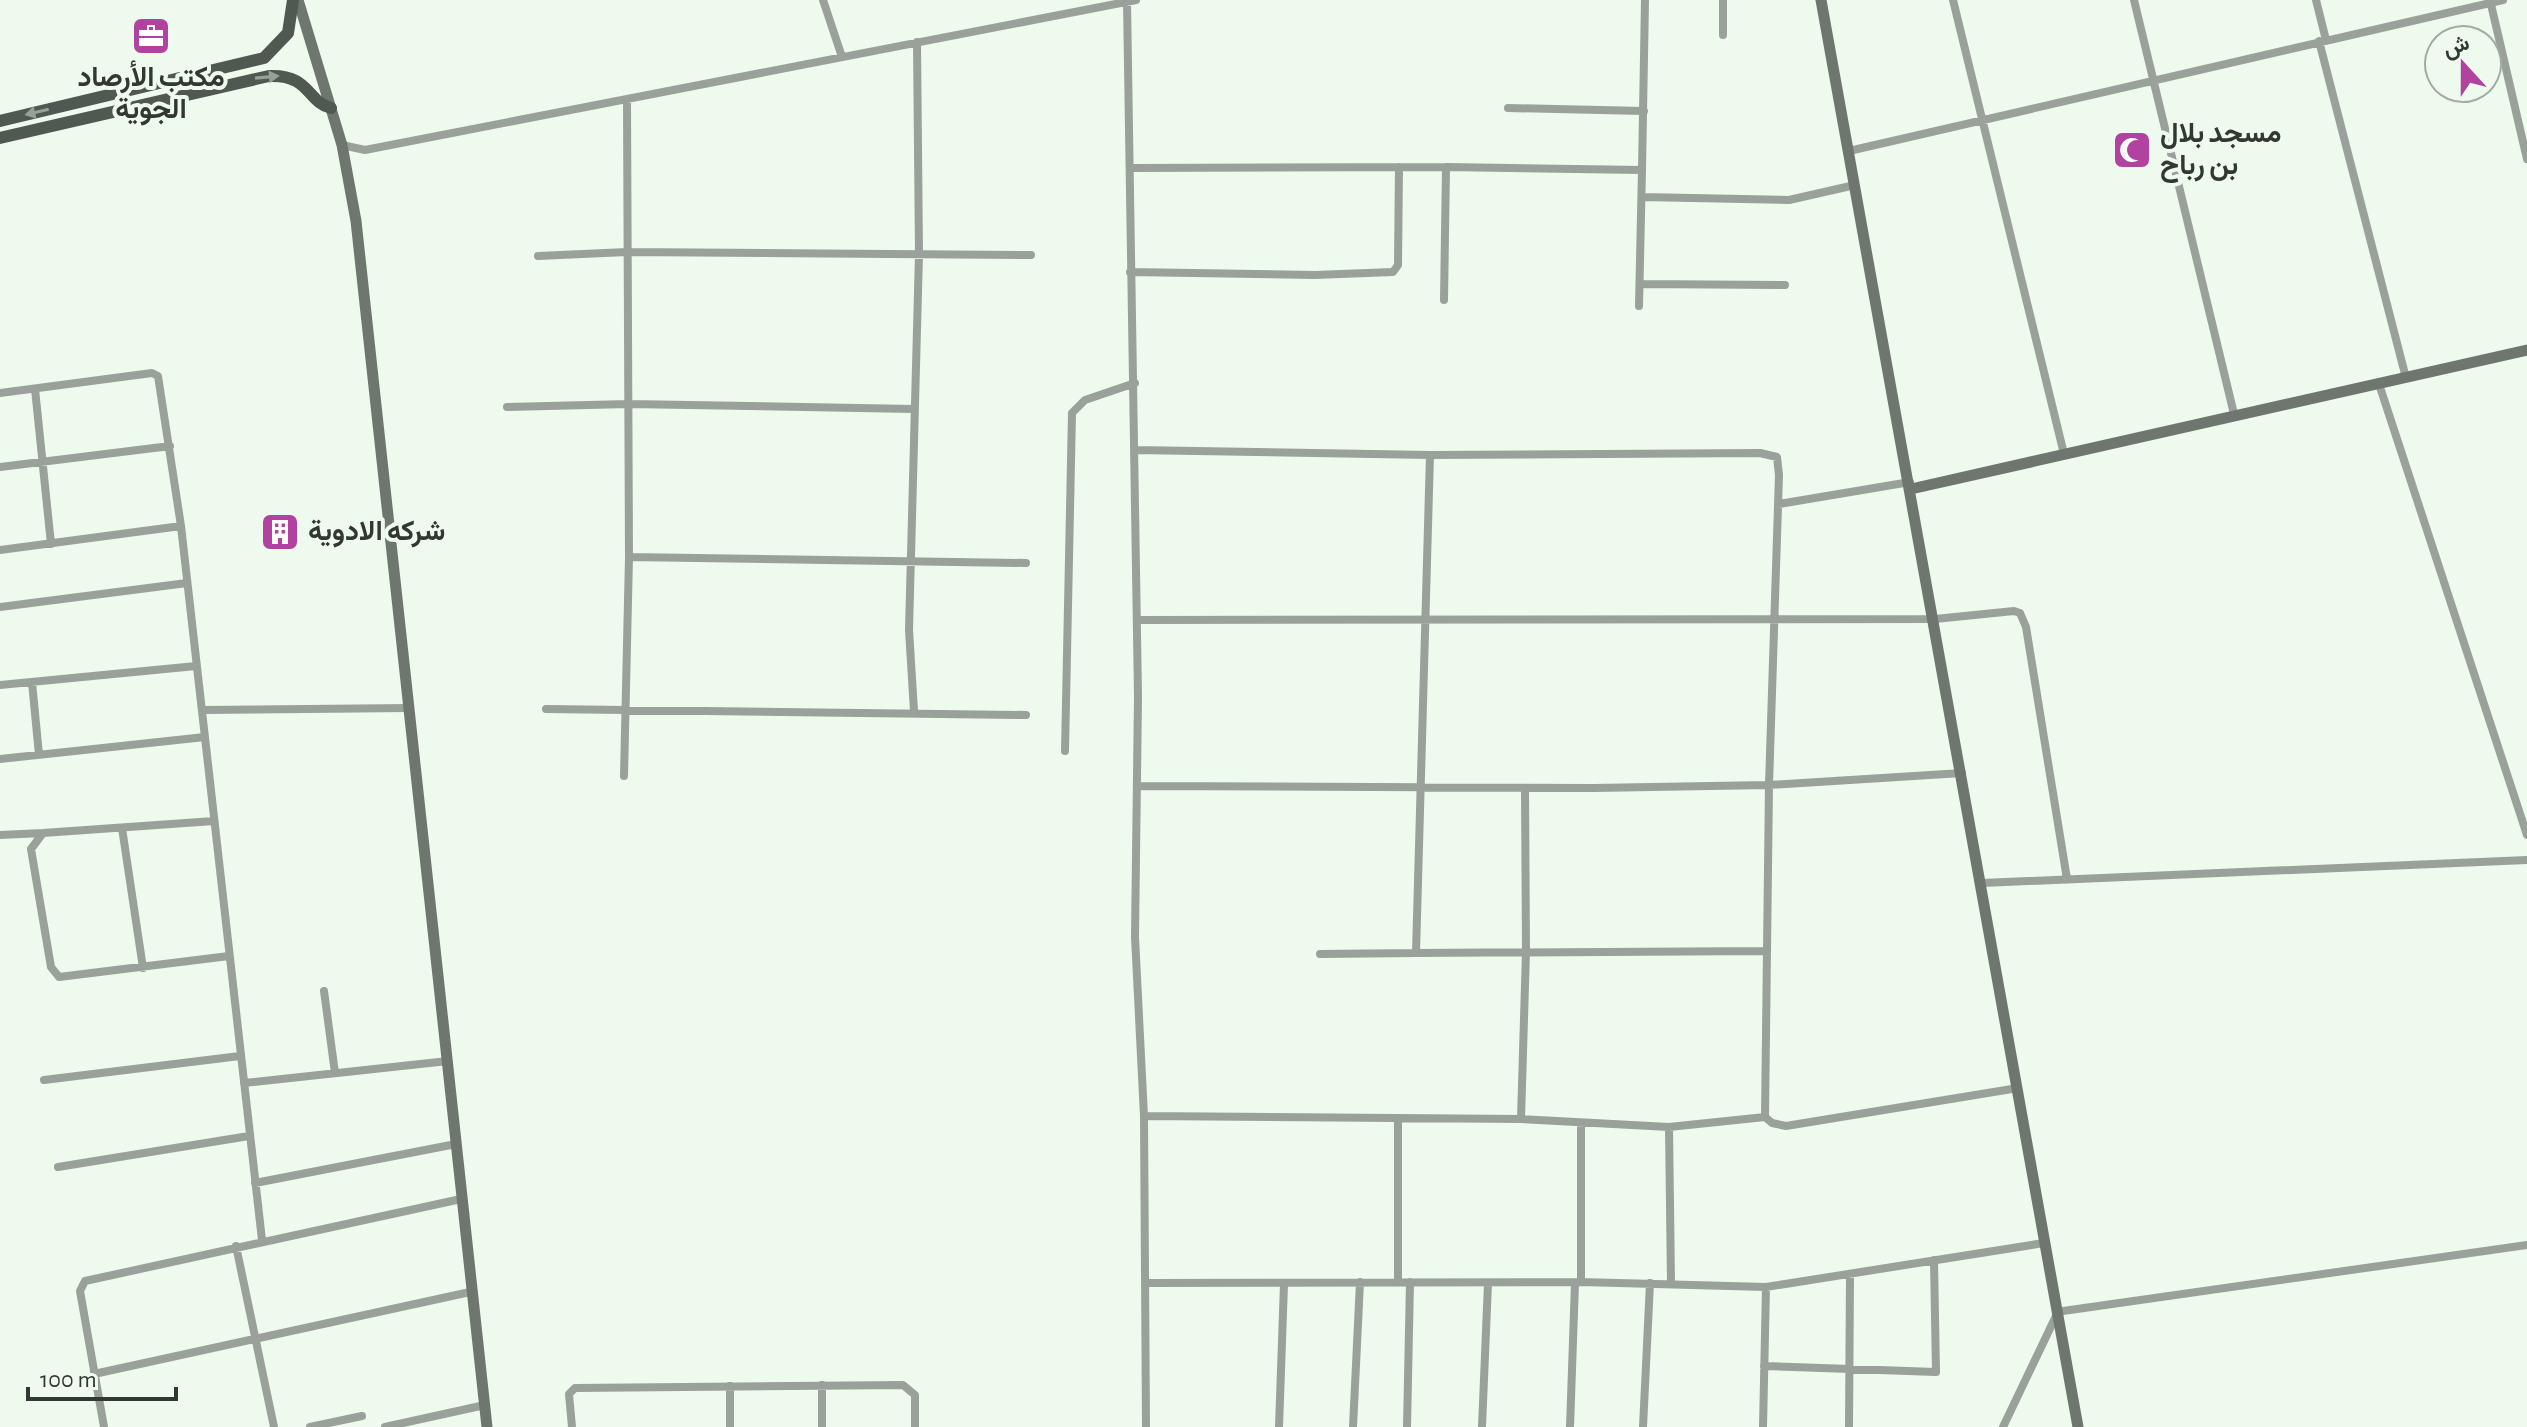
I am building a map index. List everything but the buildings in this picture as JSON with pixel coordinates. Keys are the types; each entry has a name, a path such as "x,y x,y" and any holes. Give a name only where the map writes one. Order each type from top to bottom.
{"main road":[{"path":"0,121 264,58 288,33 296,0"},
{"path":"0,138 269,76 299,81 323,106 331,108"}],"street":[{"path":"296,0 342,145 356,221 487,1427"},
{"path":"823,0 842,57"},
{"path":"1639,306 1645,0"},
{"path":"1723,0 1723,35"},
{"path":"1821,0 1935,619 2078,1427"},
{"path":"1953,0 2064,454"},
{"path":"2134,0 2234,414"},
{"path":"2316,0 2323,41 2406,378"},
{"path":"1849,151 2153,78 2503,0"},
{"path":"342,145 365,150 1132,1 1130,272 1135,383 1137,620 1135,937 1144,1116 1146,1427"},
{"path":"2490,1 2527,159"},
{"path":"914,711 909,630 919,254 917,42"},
{"path":"624,776 629,557 627,101"},
{"path":"1508,108 1644,111"},
{"path":"347,166 365,150"},
{"path":"1130,272 1315,275 1393,272 1398,265 1399,167"},
{"path":"1444,300 1446,167"},
{"path":"1132,168 1642,170"},
{"path":"1642,197 1783,201 1855,185"},
{"path":"538,256 627,252 1031,255"},
{"path":"1640,284 1785,285"},
{"path":"1779,504 1910,485 2064,454 2527,350"},
{"path":"0,393 152,373 162,383 262,1240"},
{"path":"1065,751 1072,413 1085,400 1135,383"},
{"path":"2379,384 2527,835"},
{"path":"35,389 40,463 51,544"},
{"path":"507,407 629,404 914,409"},
{"path":"0,467 170,446"},
{"path":"1135,450 1430,455 1773,454 1779,462 1779,504 1769,785 1765,1117"},
{"path":"1416,953 1430,455"},
{"path":"0,550 181,526"},
{"path":"629,557 1026,563"},
{"path":"0,607 187,583"},
{"path":"1137,620 1935,619 2014,611 2023,617 2067,879"},
{"path":"0,685 196,666"},
{"path":"32,682 39,755"},
{"path":"202,710 410,708"},
{"path":"546,709 914,711 1026,715"},
{"path":"0,759 205,737"},
{"path":"1137,786 1525,788 1769,785 1962,773"},
{"path":"1521,1119 1526,952 1525,788"},
{"path":"0,835 214,821"},
{"path":"122,828 143,968"},
{"path":"43,833 31,849 54,973 65,978 229,956"},
{"path":"1982,883 2527,860"},
{"path":"1320,954 1767,951"},
{"path":"324,991 335,1073"},
{"path":"44,1080 240,1056"},
{"path":"244,1083 448,1061"},
{"path":"1144,1116 1521,1119 1669,1127 1765,1117 1772,1123 1786,1126 2018,1088"},
{"path":"1398,1119 1398,1282"},
{"path":"1570,1427 1578,1282 1581,1123"},
{"path":"1669,1127 1671,1283"},
{"path":"58,1167 249,1136"},
{"path":"255,1183 456,1144"},
{"path":"104,1427 80,1291 85,1281 461,1199"},
{"path":"1147,1283 1578,1282 1766,1287 2044,1243"},
{"path":"2056,1314 2527,1245"},
{"path":"236,1246 274,1427"},
{"path":"1764,1366 1936,1372 1934,1260"},
{"path":"1849,1427 1850,1274"},
{"path":"1353,1427 1360,1282"},
{"path":"1407,1427 1410,1282"},
{"path":"1482,1427 1488,1283"},
{"path":"1643,1427 1650,1283"},
{"path":"1279,1427 1284,1284"},
{"path":"1763,1427 1766,1287"},
{"path":"94,1374 470,1292"},
{"path":"2003,1427 2056,1314"},
{"path":"822,1385 822,1427"},
{"path":"572,1427 569,1394 575,1388 903,1385 915,1395 915,1427"},
{"path":"730,1386 730,1427"},
{"path":"385,1427 485,1405"},
{"path":"310,1427 362,1416"}],"place":[{"name":"مكتب الأرصاد الجوية","path":"151,36"},
{"name":"مسجد بلال بن رباح","path":"2132,150"},
{"name":"شركه الادوية","path":"280,532"}]}
